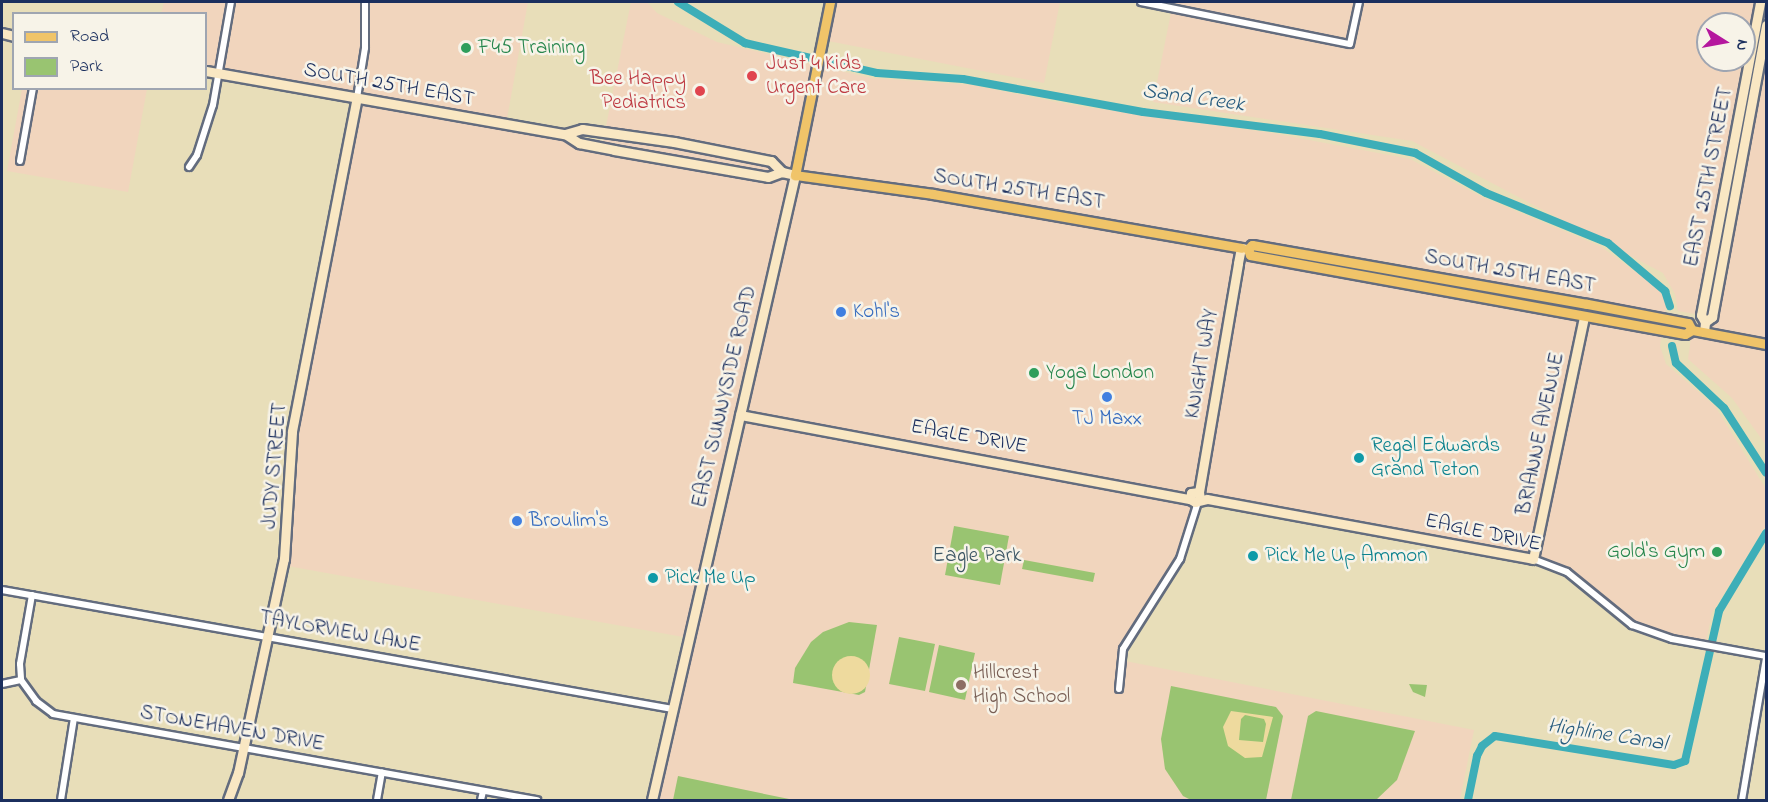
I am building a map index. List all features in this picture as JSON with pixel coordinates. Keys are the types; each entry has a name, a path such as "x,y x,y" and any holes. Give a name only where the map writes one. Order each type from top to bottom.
{"main road":[{"name":"EAST SUNNYSIDE ROAD","path":"795,175 830,2"},
{"name":"SOUTH 25TH EAST","path":"795,175 966,199 1245,249 1251,255 1685,334 1705,327 1767,344"},
{"name":"SOUTH 25TH EAST","path":"1245,249 1252,245 1557,298 1688,323 1692,330"},
{"path":"1408,284 1410,273"},
{"path":"1529,306 1554,304 1557,298"}],"street":[{"path":"189,167 207,128 231,2"},
{"path":"357,98 365,48 365,2"},
{"path":"1141,2 1350,44 1359,2"},
{"name":"EAST 25TH STREET","path":"1705,327 1701,315 1760,2"},
{"name":"EAST 25TH STREET","path":"1705,327 1712,317 1767,25"},
{"name":"SOUTH 25TH EAST","path":"207,71 565,134 579,143 768,177 782,172"},
{"path":"20,162 33,90"},
{"name":"JUDY STREET","path":"228,801 243,748 287,538 292,431 357,98"},
{"name":"SOUTH 25TH EAST","path":"565,134 582,129 674,142 771,161 782,172 795,175"},
{"name":"EAST SUNNYSIDE ROAD","path":"652,801 795,175"},
{"name":"KNIGHT WAY","path":"1119,689 1123,649 1180,559 1196,497 1245,249"},
{"name":"BRIANNE AVENUE","path":"1533,559 1584,316"},
{"name":"EAGLE DRIVE","path":"740,415 1533,559 1567,573 1632,625 1689,643 1767,657"},
{"name":"TAYLORVIEW LANE","path":"2,590 673,709"},
{"path":"2,684 21,680 20,664 32,596"},
{"path":"1742,801 1767,657"},
{"name":"STONEHAVEN DRIVE","path":"21,680 36,701 53,714 537,801"},
{"path":"61,801 74,718"},
{"path":"377,801 382,772"},
{"path":"481,801 483,791"}],"shaded area":[{"path":"164,2 528,2 506,124 603,141 631,2 647,2 657,13 717,42 871,78 972,85 1072,105 1272,133 1410,159 1480,196 1600,246 1662,291 1666,307 1660,346 1666,364 1715,406 1766,489 1766,525 1712,613 1705,646 1632,625 1567,572 1533,559 1195,497 1180,559 1120,660 1474,730 1460,800 652,800 689,638 282,565 292,431 357,98 207,71 207,12 162,12"},
{"path":"830,2 1060,2 1044,83 823,40"},
{"path":"1141,2 1760,2 1756,23 1756,12 1696,12 1696,72 1747,72 1701,315 1678,311 1675,294 1663,273 1412,141 1153,102 1172,8"},
{"path":"1766,26 1766,343 1709,331"},
{"path":"22,90 147,90 128,192 7,171"},
{"path":"1692,330 1766,345 1766,445 1732,398 1688,359"}],"green space":[{"name":"Eagle Park","path":"954,526 1009,536 1000,585 945,575"},
{"path":"1024,560 1095,573 1093,582 1022,569"},
{"path":"849,622 877,625 865,692 859,695 793,683 795,668 811,642 823,632"},
{"path":"899,637 935,644 925,691 889,684"},
{"path":"939,645 975,653 965,700 929,692"},
{"path":"1409,684 1427,685 1425,697 1413,692"},
{"path":"1171,686 1276,707 1283,716 1266,800 1191,800 1183,796 1165,769 1161,739"},
{"path":"1316,711 1415,731 1397,780 1376,800 1291,800 1308,716"},
{"path":"678,776 794,800 673,800"}],"sand":[{"path":"851,656 865,661 870,675 865,689 851,694 837,689 832,675 837,661"},
{"path":"1231,711 1273,717 1262,757 1245,758 1228,746 1223,727","holes":["1245,715 1264,719 1266,724 1263,742 1239,740 1241,719"]}],"waterway":[{"name":"Sand Creek","path":"678,2 745,43 877,73 963,79 1143,112 1320,134 1415,153 1486,193 1608,243 1665,291 1670,306"},
{"name":"Sand Creek","path":"1672,346 1676,363 1724,408 1766,473"},
{"name":"Highline Canal","path":"1468,800 1477,756 1482,746 1495,736 1674,765 1685,761 1719,611 1766,533"}],"place":[{"name":"F45 Training","path":"466,48"},
{"name":"Just 4 Kids Urgent Care","path":"752,76"},
{"name":"Bee Happy Pediatrics","path":"700,91"},
{"name":"Kohl's","path":"841,312"},
{"name":"Yoga London","path":"1034,373"},
{"name":"TJ Maxx","path":"1107,397"},
{"name":"Regal Edwards Grand Teton","path":"1359,458"},
{"name":"Broulim's","path":"517,521"},
{"name":"Gold's Gym","path":"1717,552"},
{"name":"Pick Me Up Ammon","path":"1253,556"},
{"name":"Pick Me Up","path":"653,578"},
{"name":"Hillcrest High School","path":"961,685"}]}
